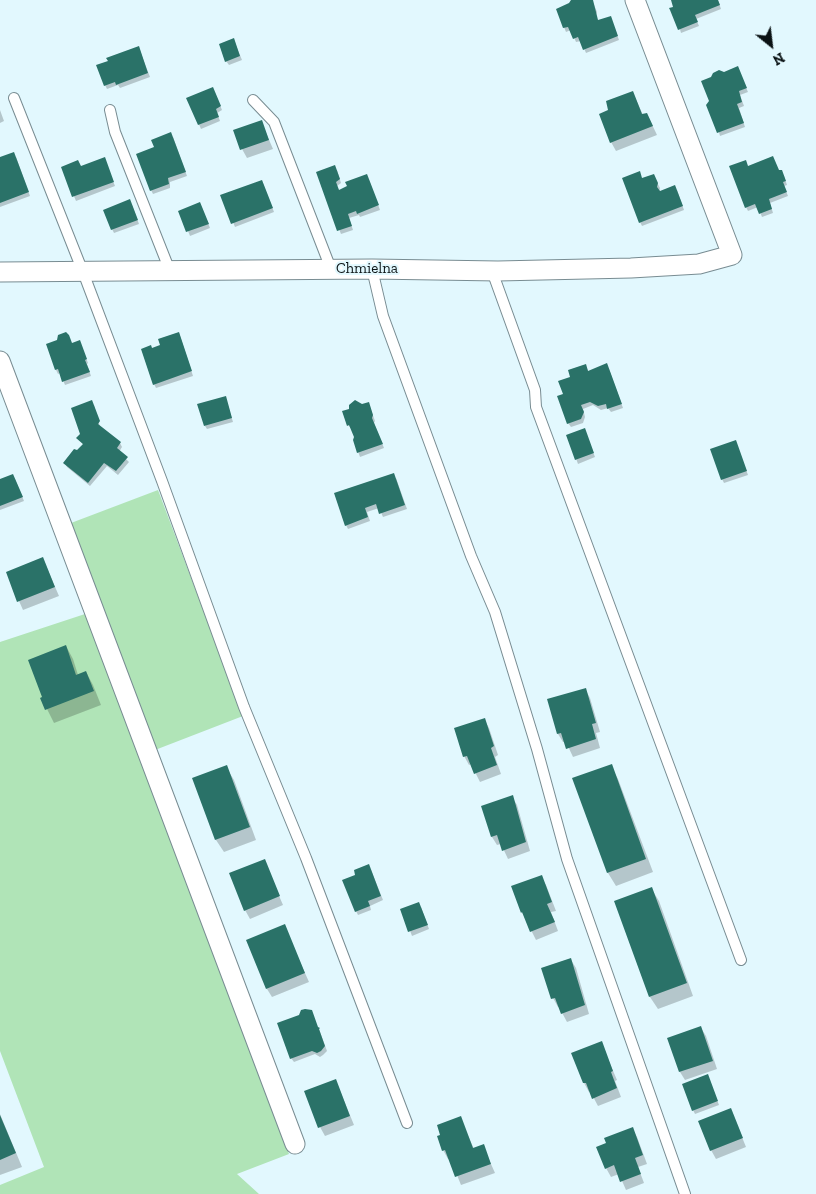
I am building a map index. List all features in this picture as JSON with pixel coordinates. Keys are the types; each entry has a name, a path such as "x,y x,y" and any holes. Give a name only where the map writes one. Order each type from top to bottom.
{"street":[{"name":"Chmielna","path":"0,272 332,269 492,271 631,268 700,264 732,255 636,0"},
{"path":"0,361 295,1144"}],"lane":[{"path":"14,98 159,472 244,707 306,858 407,1123"},
{"path":"253,100 274,122 332,269"},
{"path":"110,110 116,132 170,271"},
{"path":"372,269 383,316 471,556 495,612 537,749 567,859 685,1194"},
{"path":"492,271 535,390 536,407 742,960"}],"green space":[{"path":"158,490 243,716 155,750 71,523"},
{"path":"85,614 289,1154 237,1174 259,1194 0,1194 0,1185 44,1167 0,1051 0,642"}],"building":[{"path":"571,0 593,0 598,20 611,16 618,36 583,50 578,37 573,39 568,27 563,28 556,9 569,3"},
{"path":"671,0 718,0 720,5 695,15 698,22 678,30 669,8 673,7"},
{"path":"234,38 240,56 225,62 219,44"},
{"path":"139,46 148,73 116,85 115,82 104,86 96,65 108,61 106,58"},
{"path":"738,66 747,88 739,91 742,102 737,104 744,123 717,133 706,105 709,101 701,81 711,77 713,73 719,70 724,72"},
{"path":"213,87 221,106 216,109 219,117 198,125 186,98"},
{"path":"633,91 642,114 647,113 653,126 610,143 599,114 608,110 606,101"},
{"path":"262,120 269,140 240,150 233,130"},
{"path":"171,132 186,172 168,178 169,184 150,191 136,154 154,147 151,140"},
{"path":"14,152 29,192 0,203 0,157"},
{"path":"773,156 779,170 782,170 786,181 783,182 787,192 769,199 772,209 759,214 755,204 745,208 729,166 746,160 748,166"},
{"path":"105,157 114,182 72,197 61,167 78,160 81,166"},
{"path":"335,165 340,179 336,182 339,190 347,186 345,182 367,174 379,205 357,214 356,211 348,214 352,226 337,231 316,172"},
{"path":"640,171 642,178 654,174 660,191 675,185 683,206 639,223 622,178"},
{"path":"262,180 273,208 231,224 220,195"},
{"path":"130,199 138,220 111,230 103,210"},
{"path":"200,202 209,224 186,232 178,211"},
{"path":"66,332 72,343 80,340 90,372 62,382 58,369 55,370 46,344 57,340 58,335"},
{"path":"179,332 192,371 153,385 141,349 151,345 152,348 160,345 158,339"},
{"path":"607,363 622,404 607,409 606,404 598,406 590,402 581,405 584,412 581,419 567,424 557,396 563,394 558,381 570,377 568,370 586,364 588,371"},
{"path":"226,396 232,418 204,426 197,404"},
{"path":"92,400 100,421 98,424 121,442 117,448 128,457 116,471 104,463 88,483 63,463 74,449 77,450 83,444 76,438 80,434 71,408"},
{"path":"355,400 362,404 369,402 373,415 372,418 383,444 357,453 353,440 354,437 349,425 347,426 342,411 349,409 349,405"},
{"path":"585,428 594,453 575,460 566,435"},
{"path":"736,440 747,471 721,480 710,449"},
{"path":"394,473 405,505 379,514 376,504 365,508 368,517 345,526 334,493"},
{"path":"13,474 23,497 0,506 0,479"},
{"path":"43,557 55,587 17,602 6,572"},
{"path":"66,645 76,675 86,671 94,691 45,710 28,660"},
{"path":"586,688 596,723 592,724 596,739 566,749 561,733 557,734 547,699"},
{"path":"485,718 494,746 491,748 497,765 474,774 467,756 463,757 454,728"},
{"path":"612,764 646,859 607,873 572,778"},
{"path":"227,765 250,827 215,840 192,778"},
{"path":"513,795 526,842 502,851 497,835 491,837 481,806"},
{"path":"265,859 280,896 244,911 229,873"},
{"path":"369,864 381,896 368,901 370,906 355,912 342,880 355,875 354,870"},
{"path":"542,875 552,902 547,904 555,922 530,932 511,886"},
{"path":"652,887 687,983 649,997 614,901"},
{"path":"419,902 428,925 408,932 400,909"},
{"path":"285,924 305,973 266,989 246,940"},
{"path":"571,958 585,1005 561,1014 555,998 551,999 541,968"},
{"path":"301,1010 312,1010 325,1046 317,1053 312,1051 290,1059 277,1023 299,1015"},
{"path":"701,1026 713,1061 679,1072 667,1038"},
{"path":"602,1041 617,1088 592,1099 586,1083 583,1083 571,1053"},
{"path":"708,1074 718,1101 692,1111 682,1084"},
{"path":"336,1079 350,1116 318,1128 304,1091"},
{"path":"731,1108 743,1138 710,1151 698,1121"},
{"path":"0,1115 16,1153 0,1160"},
{"path":"461,1116 473,1148 484,1144 491,1164 455,1177 445,1150 442,1151 437,1136 440,1135 437,1125"},
{"path":"633,1127 643,1155 635,1158 641,1174 620,1182 614,1165 605,1169 596,1147 606,1143 604,1138"}]}
